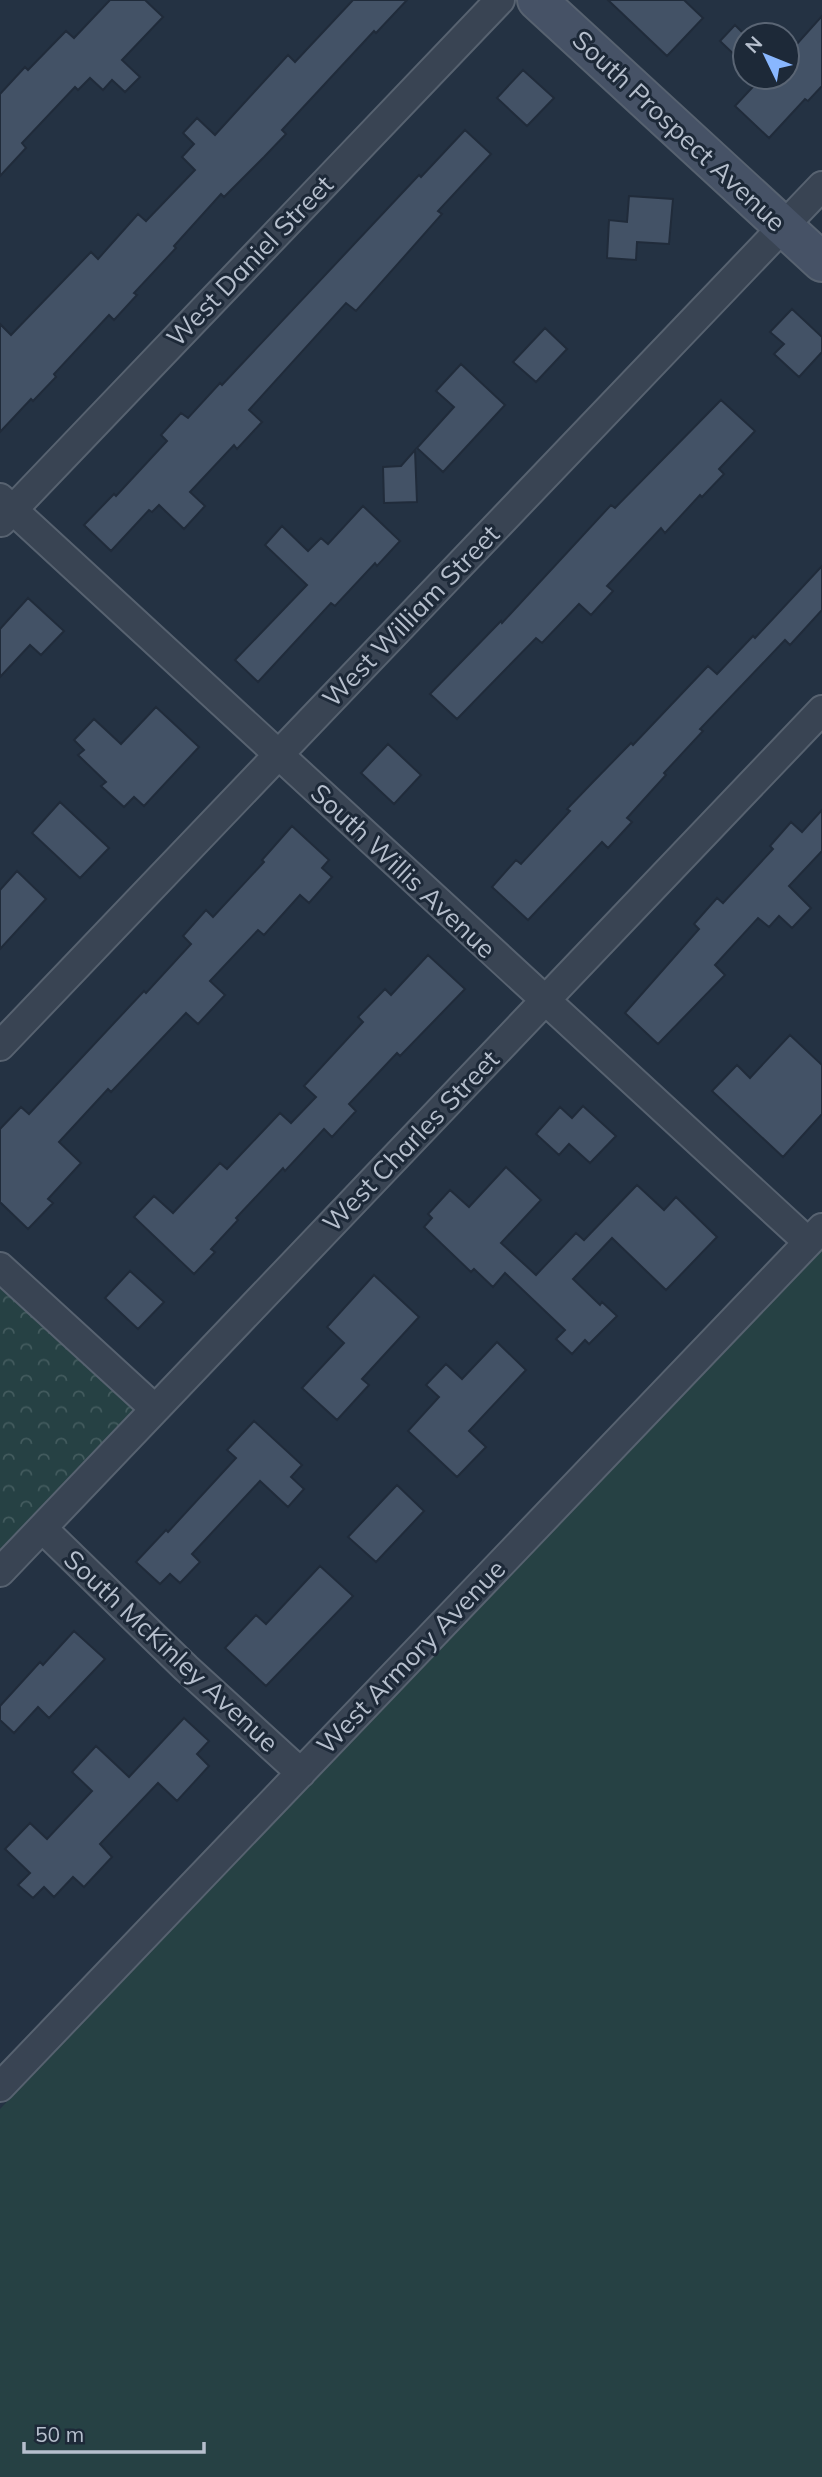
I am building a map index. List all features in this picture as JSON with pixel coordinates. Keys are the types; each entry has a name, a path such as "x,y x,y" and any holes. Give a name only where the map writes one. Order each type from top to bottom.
{"main road":[{"name":"South Prospect Avenue","path":"537,0 822,262"}],"street":[{"name":"West Daniel Street","path":"4,510 500,0"},
{"name":"West William Street","path":"0,1046 822,186"},
{"name":"South Willis Avenue","path":"4,510 278,755 544,1001 815,1235"},
{"name":"West Charles Street","path":"0,1572 822,710"},
{"name":"West Armory Avenue","path":"0,2087 815,1235"},
{"path":"0,1267 155,1409"},
{"name":"South McKinley Avenue","path":"42,1528 176,1659 301,1773"}],"green space":[{"path":"822,1245 822,2477 0,2477 0,2109"},
{"path":"0,1282 137,1409 0,1551"}],"building":[{"path":"110,0 145,0 163,17 122,60 140,77 125,92 112,80 103,90 90,78 78,90 75,87 22,143 26,148 0,176 0,94 25,67 28,70 66,31 74,38"},
{"path":"353,0 407,0 376,33 374,31 282,130 286,134 264,157 224,197 221,194 134,293 137,295 114,320 109,315 54,374 56,377 0,432 0,324 11,335 91,252 98,259 138,214 146,221 195,170 182,157 194,144 183,133 197,118 215,135 288,55 295,62"},
{"path":"608,0 684,0 703,18 667,56"},
{"path":"822,16 822,86 808,101 805,99 769,138 735,106 749,91 801,91 801,39"},
{"path":"731,29 731,52 720,41"},
{"path":"523,70 554,98 527,126 497,98"},
{"path":"465,130 491,154 438,211 442,214 356,311 346,303 249,410 262,422 237,449 234,445 190,492 205,506 184,529 159,505 152,512 149,510 111,551 84,525 114,494 116,496 167,441 161,435 181,413 188,418 220,383 222,385 419,175 421,177"},
{"path":"629,196 673,199 669,244 637,242 636,260 607,258 609,220 627,222"},
{"path":"792,309 822,337 822,352 799,377 774,354 784,344 770,332"},
{"path":"545,328 567,349 536,382 513,362"},
{"path":"461,364 505,405 443,472 417,448 454,407 436,391"},
{"path":"721,400 755,431 719,469 724,474 702,497 700,495 665,533 661,528 607,586 613,591 591,615 579,604 542,643 536,638 457,719 430,694 501,621 502,623 611,505 615,508"},
{"path":"415,450 417,502 384,503 383,467 401,466"},
{"path":"363,506 400,541 377,566 375,563 335,606 331,603 258,682 235,660 307,585 265,545 282,526 308,551 321,538 328,544"},
{"path":"822,566 822,610 790,645 785,640 700,729 703,731 627,818 632,822 608,848 602,842 528,920 492,887 516,860 521,864 570,811 567,809 708,666 717,674 753,636 755,638"},
{"path":"28,598 64,631 41,655 30,645 0,677 0,629"},
{"path":"156,707 199,747 144,806 134,797 124,807 101,786 106,782 78,755 84,750 74,740 94,719 121,744"},
{"path":"388,744 421,775 394,804 361,773"},
{"path":"60,802 109,848 80,878 32,833"},
{"path":"822,810 822,851 789,886 811,908 792,928 779,916 769,927 758,918 715,965 725,975 658,1044 625,1013 699,929 694,924 717,898 723,903 773,849 770,846 791,822 802,832"},
{"path":"292,826 329,860 322,868 332,877 309,903 300,895 264,935 258,930 210,981 225,995 198,1024 186,1013 111,1092 108,1089 59,1142 81,1163 48,1199 53,1203 28,1229 0,1202 0,1129 21,1107 29,1114 144,991 146,993 191,944 183,936 206,910 213,917 264,862 262,860"},
{"path":"17,871 46,899 0,949 0,890"},
{"path":"428,955 465,989 400,1056 397,1053 349,1104 356,1111 332,1137 324,1129 285,1171 283,1168 236,1218 238,1220 211,1249 215,1252 194,1274 134,1217 154,1196 173,1213 220,1163 227,1169 280,1113 291,1123 316,1097 304,1086 363,1022 358,1017 385,989 391,995"},
{"path":"790,1035 822,1065 822,1114 783,1157 712,1091 737,1065 750,1078"},
{"path":"583,1106 616,1136 590,1163 569,1144 559,1155 536,1134 560,1107 572,1118"},
{"path":"506,1167 541,1200 501,1243 536,1275 576,1233 584,1240 637,1185 664,1210 676,1197 717,1237 666,1290 612,1238 573,1279 600,1305 602,1302 617,1316 589,1344 585,1340 572,1354 556,1339 565,1330 505,1273 493,1287 474,1269 471,1272 424,1227 432,1218 428,1214 450,1190 469,1207"},
{"path":"130,1271 164,1302 138,1329 105,1298"},
{"path":"374,1275 419,1317 362,1379 369,1385 337,1420 302,1388 344,1343 327,1327"},
{"path":"497,1342 526,1370 469,1431 486,1447 457,1477 408,1431 439,1397 426,1385 446,1364 462,1379"},
{"path":"254,1421 302,1465 291,1477 304,1489 288,1507 260,1481 192,1554 200,1562 180,1583 170,1574 160,1584 136,1562 166,1530 168,1532 236,1458 227,1450"},
{"path":"397,1485 424,1511 376,1562 348,1537"},
{"path":"320,1566 353,1596 266,1686 225,1648 256,1615 266,1624"},
{"path":"74,1631 105,1659 49,1718 38,1707 14,1733 0,1720 0,1706 40,1662 43,1665"},
{"path":"184,1718 209,1741 197,1754 209,1766 177,1801 158,1783 100,1844 112,1857 84,1887 73,1877 54,1897 44,1887 33,1898 18,1885 30,1873 5,1849 30,1823 47,1839 92,1791 72,1772 96,1746 129,1777"}]}
